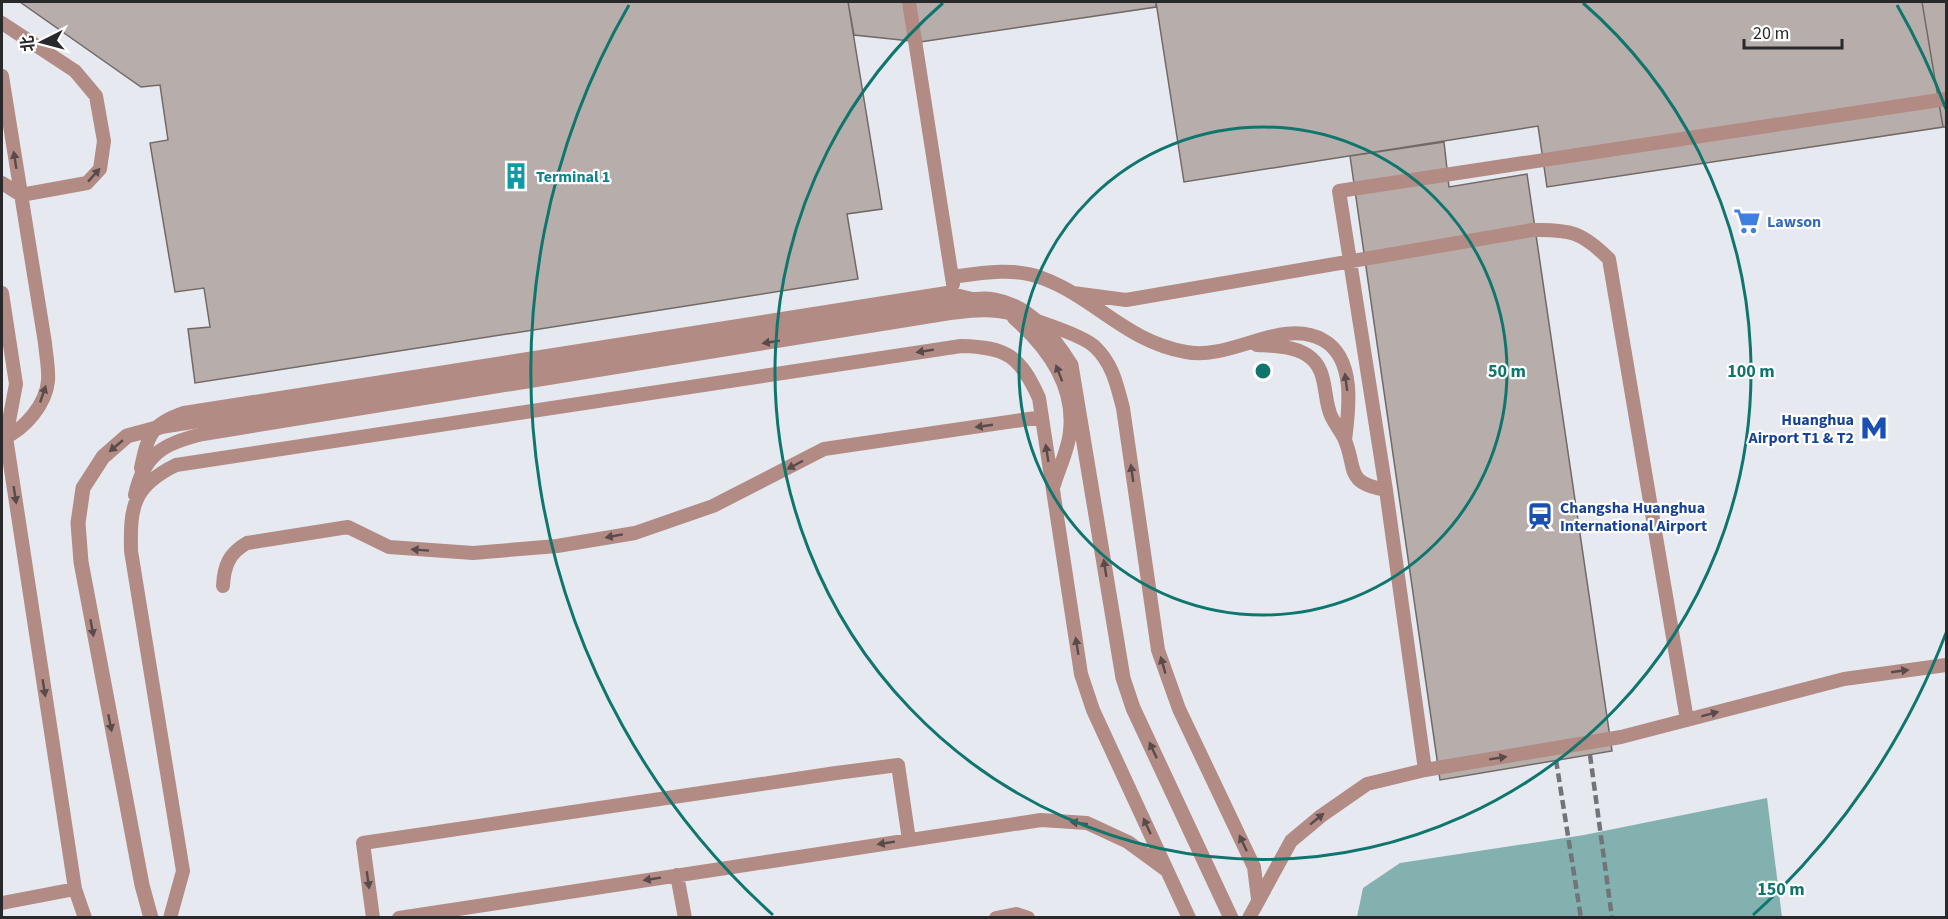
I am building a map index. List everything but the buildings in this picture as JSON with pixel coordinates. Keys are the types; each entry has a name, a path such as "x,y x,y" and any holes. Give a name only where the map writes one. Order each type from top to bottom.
{"street":[{"path":"151,918 142,885 99,666 81,562 78,523 83,488 103,457 127,436 188,422 943,304 994,300 1025,312 1053,337 1071,365 1123,678 1133,708 1231,918"}],"lane":[{"path":"909,2 952,277 953,285 947,294"},
{"path":"2,23 75,71 90,88 96,96 104,141 100,169 87,183 21,195 2,183"},
{"path":"2,76 45,343 48,382 39,409 4,438"},
{"path":"1425,770 1386,490 1339,191 1947,99"},
{"path":"1073,293 1126,300 1532,230 1564,229 1590,239 1609,259 1687,720"},
{"path":"952,277 1010,272 1041,277 1073,293 1127,331 1153,344 1188,353 1214,352 1251,344 1285,333 1303,333 1323,340 1337,351 1345,370 1350,407 1345,440"},
{"path":"2,293 16,384 4,438 75,889 85,918"},
{"path":"170,918 183,871 131,551 133,503 147,438 164,420 184,413 947,294 964,297 1068,333 1094,345 1114,373 1123,408 1158,650 1179,709 1254,867 1258,899"},
{"path":"140,473 152,456 177,440 203,434 979,310 1008,313 1034,334 1054,362 1068,397 1070,431 1053,490"},
{"path":"1251,344 1290,348 1307,355 1320,368 1329,411 1345,440 1353,472 1365,486 1386,490"},
{"path":"133,503 150,480 176,465 961,346 988,346 1010,354 1027,371 1039,398 1081,674 1093,710 1189,918"},
{"path":"223,586 228,561 236,549 247,543 348,527 389,547 472,554 557,546 635,532 713,506 824,450 1042,417"},
{"path":"1249,918 1291,841 1321,816 1367,784 1425,770 1621,737 1844,679 1947,665"},
{"path":"373,918 363,843 898,765 909,840"},
{"path":"399,918 1041,820 1087,823 1128,842 1167,870"},
{"path":"677,875 685,918"},
{"path":"2,903 75,889"},
{"path":"996,918 1016,914 1028,918"}],"shaded area":[{"path":"1767,798 1782,917 1357,917 1363,888 1400,863 1584,835"}],"railway":[{"path":"1590,755 1612,918"},
{"path":"1556,760 1581,918"}],"place":[{"name":"Terminal 1","path":"516,176"},
{"name":"Lawson","path":"1747,221"},
{"name":"Huanghua Airport T1 & T2","path":"1874,428"},
{"name":"Changsha Huanghua International Airport","path":"1540,516"}]}
